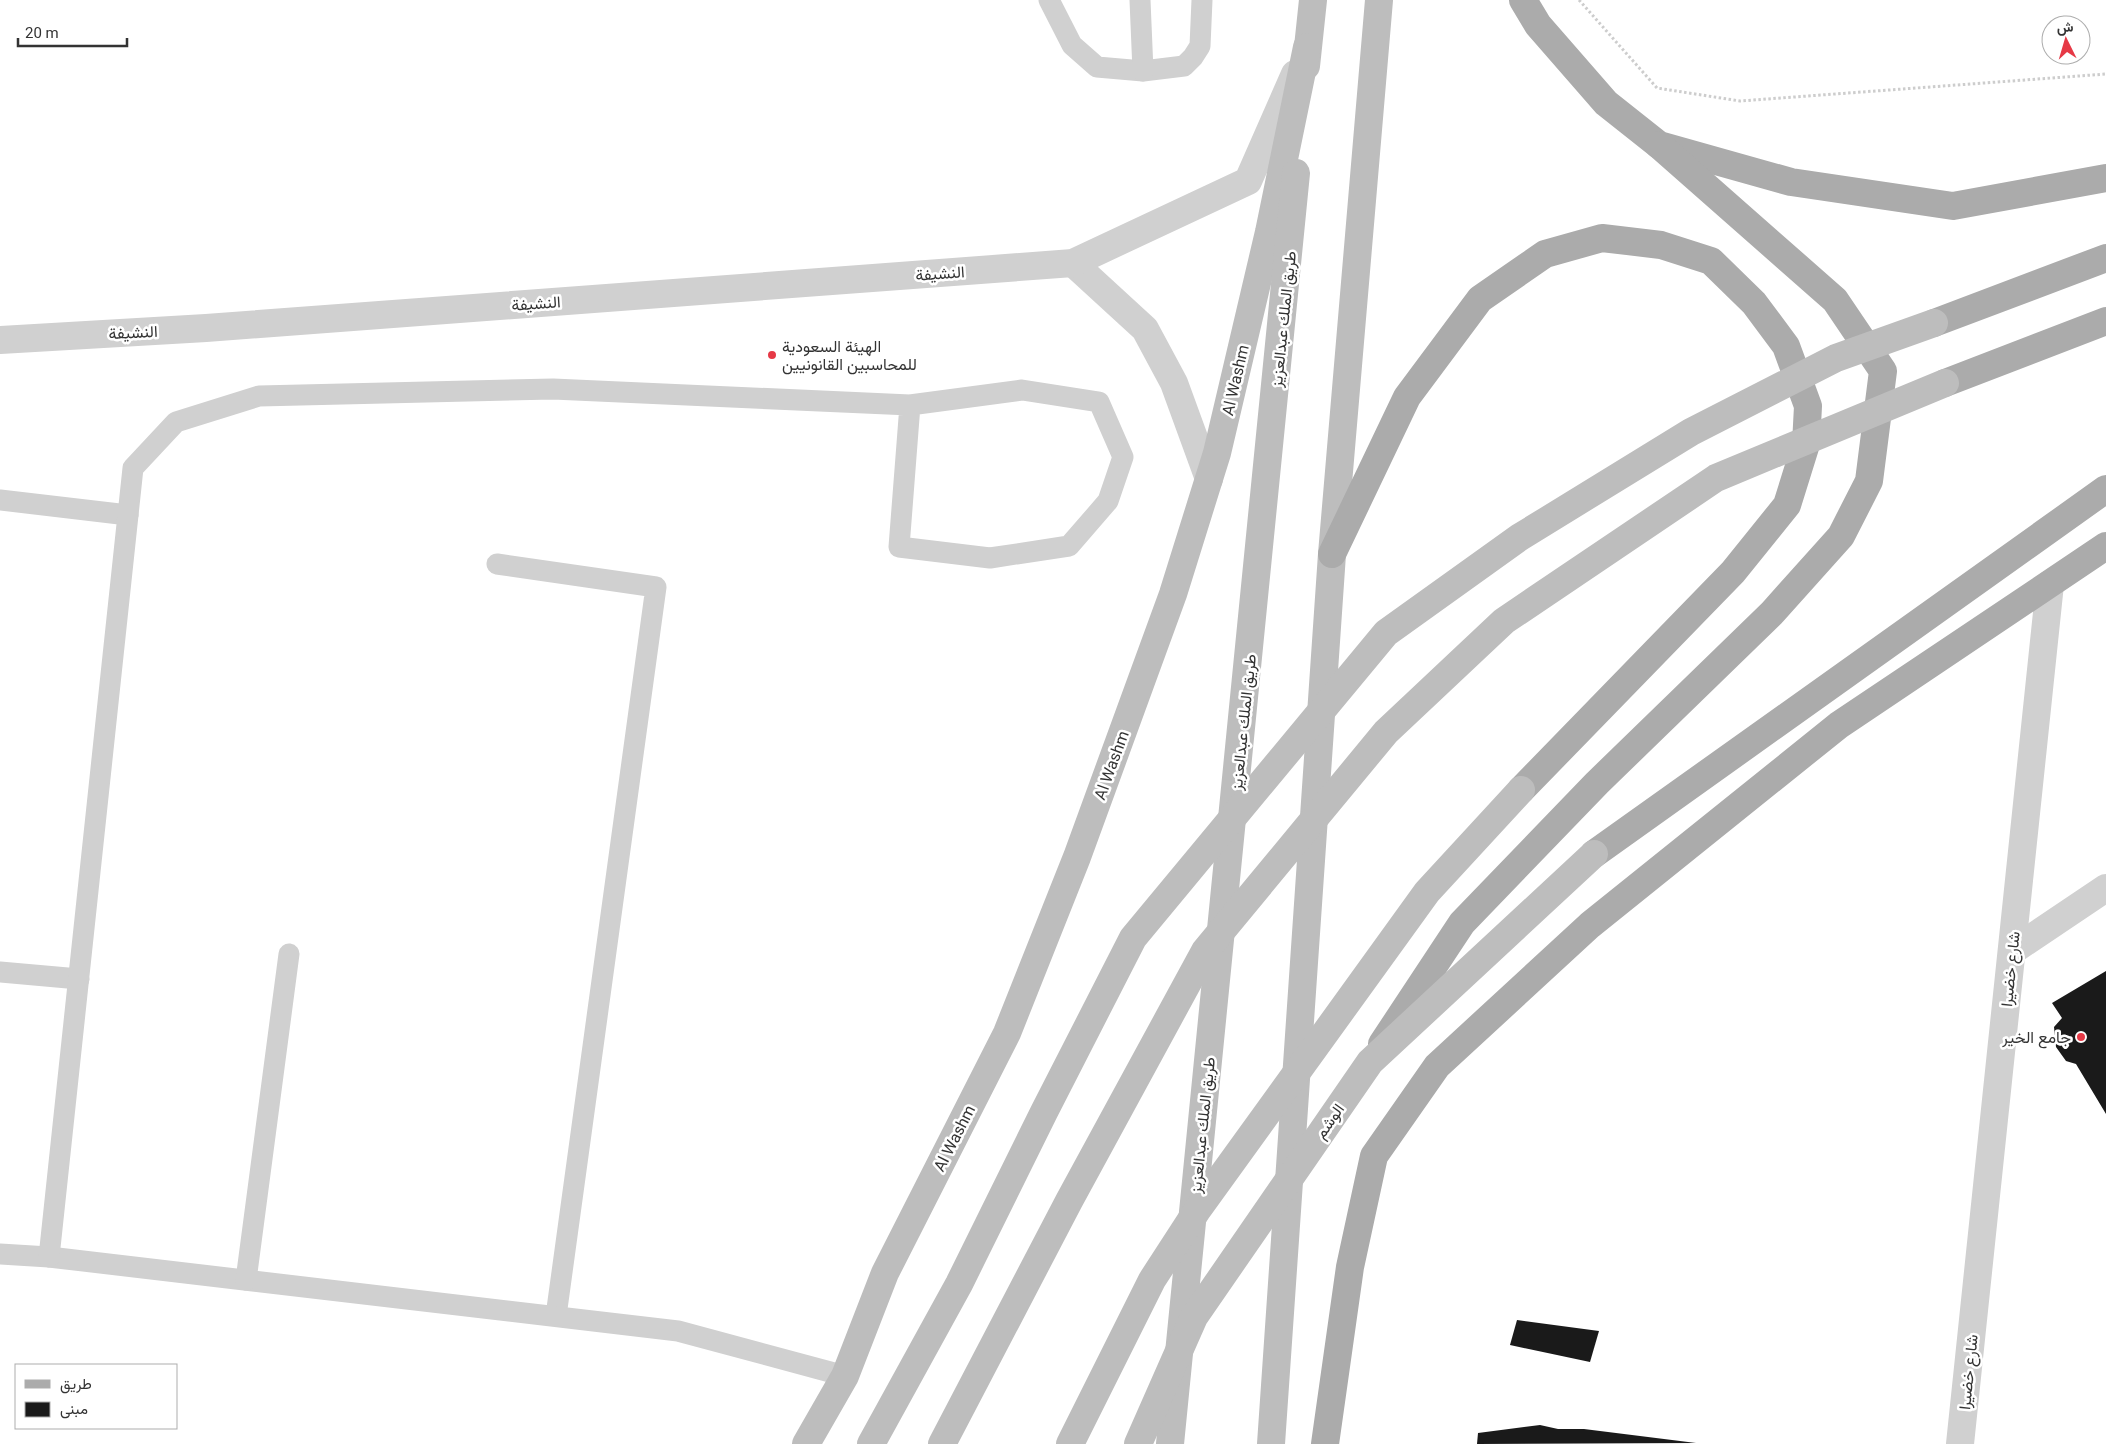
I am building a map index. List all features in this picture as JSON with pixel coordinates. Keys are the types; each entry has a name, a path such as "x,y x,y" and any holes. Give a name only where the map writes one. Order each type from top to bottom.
{"main road":[{"path":"1370,1062 1462,922 1597,783 1772,612 1841,536 1869,481 1883,371 1835,300 1658,145 1606,103 1538,25 1523,0"},
{"path":"1658,145 1790,182 1953,206 2106,178"},
{"path":"1332,554 1407,397 1480,299 1545,254 1602,238 1661,245 1711,260 1754,303 1786,346 1808,406 1806,444 1787,505 1733,572 1521,790"},
{"path":"1934,323 2106,258"},
{"path":"1945,383 2106,321"},
{"path":"1594,854 2106,489"},
{"path":"1325,1444 1350,1267 1374,1156 1437,1066 1590,925 1839,725 2106,546"}],"street":[{"name":"طريق الملك عبدالعزيز","path":"1170,1444 1313,0"},
{"path":"1270,1444 1332,554 1379,0"},
{"path":"1209,479 1174,383 1145,329 1073,263 1248,181 1307,47"},
{"name":"Al Washm","path":"806,1444 844,1376 885,1273 1007,1033 1084,838 1173,594 1218,453 1269,232 1307,47"},
{"name":"النشيفة","path":"0,340 206,328 1073,263"},
{"path":"872,1444 959,1284 1048,1103 1133,938 1386,633 1520,537 1691,432 1836,358 1934,323"},
{"path":"942,1444 1069,1201 1205,951 1386,732 1504,622 1716,478 1945,383"},
{"name":"شارع خضيرا","path":"1960,1444 2050,584"},
{"path":"1070,1444 1152,1280 1198,1209 1427,892 1521,790"},
{"name":"الوشم","path":"1138,1444 1194,1317 1370,1062 1594,854"},
{"path":"2012,951 2106,888"}],"lane":[{"path":"1049,0 1072,45 1097,67 1143,71 1184,66 1193,57 1200,46 1202,0"},
{"path":"1140,0 1143,71"},
{"path":"50,1257 133,468 176,422 259,396 553,389 910,405 1022,390 1099,402 1123,457 1108,501 1069,546 990,558 899,547 910,405"},
{"path":"0,500 128,515"},
{"path":"497,564 656,587 556,1316"},
{"path":"246,1280 289,954"},
{"path":"0,972 79,979"},
{"path":"0,1254 50,1257 678,1331 844,1376"}],"path":[{"path":"1579,0 1657,88 1740,101 2106,74"}],"building":[{"name":"جامع الخير","path":"2106,971 2106,1114 2076,1064 2066,1061 2056,1047 2054,1027 2062,1018 2052,1003"},
{"path":"1517,1320 1599,1331 1590,1362 1510,1345"},
{"path":"1540,1425 1558,1429 1584,1429 1696,1443 1477,1444 1478,1433"}],"place":[{"name":"الهيئة السعودية للمحاسبين القانونيين","path":"772,355"},
{"name":"جامع الخير","path":"2081,1037"}]}
